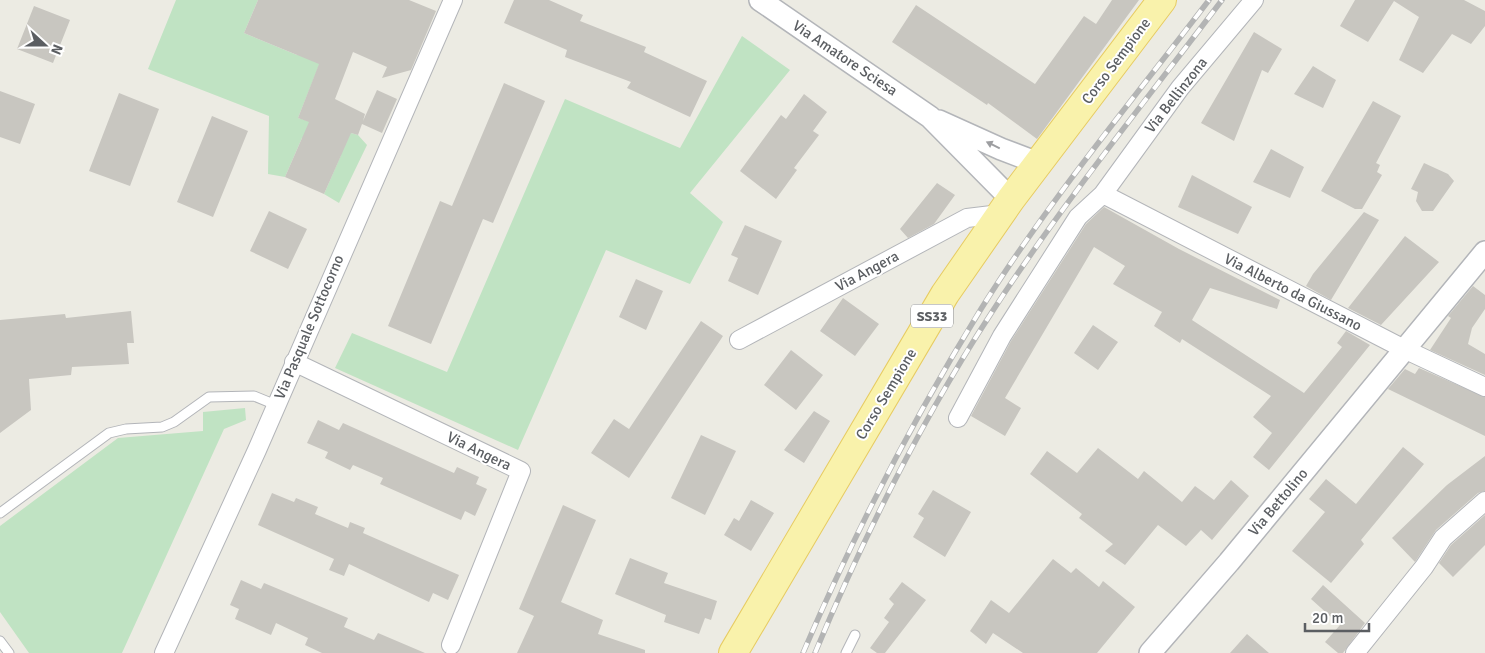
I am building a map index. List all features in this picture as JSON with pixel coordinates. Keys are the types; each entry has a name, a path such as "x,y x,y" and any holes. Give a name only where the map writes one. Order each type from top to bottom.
{"main road":[{"name":"Corso Sempione","path":"733,653 944,294 1005,207 1162,0"}],"street":[{"name":"Via Pasquale Sottocorno","path":"164,653 276,405 453,0"},
{"name":"Via Amatore Sciesa","path":"760,0 930,117 1000,149 1038,163"},
{"name":"Via Bellinzona","path":"958,418 1002,336 1078,217 1103,194 1180,88 1254,0"},
{"name":"Via Amatore Sciesa","path":"930,117 1005,207"},
{"name":"Via Alberto da Giussano","path":"1103,194 1404,349 1485,387"},
{"name":"Via Angera","path":"739,340 967,218 1005,207"},
{"name":"Via Bettolino","path":"1150,653 1235,554 1485,252"},
{"name":"Via Angera","path":"294,362 521,471 451,645"},
{"path":"1355,653 1424,567 1443,538 1485,501"}],"lane":[{"path":"0,513 109,433 126,429 162,427 174,422 209,397 254,396 276,405"},
{"path":"846,653 855,635"},
{"path":"0,641 5,652"}],"green space":[{"path":"176,0 258,0 244,33 297,55 320,0 345,0 298,118 358,135 367,145 339,203 324,194 341,155 302,138 285,177 268,174 269,116 148,69"},
{"path":"742,36 790,70 690,193 723,222 690,284 606,250 518,450 335,368 352,333 447,372 565,99 680,148"},
{"path":"245,408 246,420 224,429 122,653 29,653 0,612 0,526 118,438 203,431 203,412"}],"building":[{"path":"258,0 409,0 436,11 411,70 382,78 387,67 353,52 335,99 365,114 363,121 377,90 397,99 382,133 362,124 358,135 351,133 324,194 285,177 309,122 298,118 319,64 244,33"},
{"path":"514,0 549,0 583,15 580,21 646,47 644,52 707,81 690,117 627,88 631,82 565,57 567,50 504,23"},
{"path":"1112,0 1139,0 1037,139 988,103 987,105 892,42 916,5 1035,84 1084,16 1096,24"},
{"path":"1355,0 1464,0 1485,11 1485,26 1471,44 1452,34 1423,73 1399,60 1419,17 1394,1 1368,42 1340,26"},
{"path":"34,6 70,20 53,63 17,49"},
{"path":"1254,32 1282,49 1268,73 1262,70 1234,141 1201,123"},
{"path":"1313,66 1336,80 1323,108 1294,94"},
{"path":"504,83 545,101 493,223 483,219 431,344 388,326 440,201 452,206"},
{"path":"0,91 35,104 20,144 0,137"},
{"path":"119,93 159,109 130,186 89,171"},
{"path":"804,94 827,112 813,131 819,135 794,168 797,170 776,199 740,171 781,115 786,119"},
{"path":"1373,101 1401,116 1376,163 1380,165 1377,172 1382,175 1362,209 1355,209 1321,191"},
{"path":"212,116 248,131 213,217 177,202"},
{"path":"1271,149 1304,167 1290,198 1253,182"},
{"path":"1424,163 1448,174 1454,181 1433,211 1422,211 1416,201 1418,192 1411,189"},
{"path":"1192,175 1252,207 1238,234 1178,207"},
{"path":"937,183 955,195 934,224 908,238 900,229"},
{"path":"1104,207 1179,249 1280,300 1277,309 1210,288 1192,320 1304,393 1342,347 1337,343 1346,331 1370,345 1269,470 1253,457 1272,433 1253,417 1271,396 1182,339 1180,343 1154,326 1162,312 1113,284 1125,266 1094,247 1005,398 1021,408 1005,436 971,416 1011,341 1086,224"},
{"path":"269,211 307,229 288,269 250,251"},
{"path":"1364,212 1379,220 1331,300 1306,286 1313,274"},
{"path":"745,225 782,241 758,295 728,281 738,258 731,255"},
{"path":"1405,236 1439,262 1381,325 1348,308"},
{"path":"636,279 663,291 646,330 619,317"},
{"path":"1473,286 1485,295 1485,309 1472,328 1468,344 1485,354 1485,375 1430,350 1451,318 1448,316"},
{"path":"843,298 879,324 855,356 820,331"},
{"path":"131,311 134,343 127,343 129,364 72,367 71,375 29,379 31,410 0,433 0,320 65,314 66,318"},
{"path":"701,321 723,336 629,478 591,453 614,419 629,429"},
{"path":"1093,325 1118,342 1098,370 1074,353"},
{"path":"791,350 823,375 796,410 764,385"},
{"path":"1419,368 1485,397 1485,436 1388,389 1405,369 1415,374"},
{"path":"814,411 830,421 804,463 784,450"},
{"path":"318,420 339,430 343,423 454,473 457,467 479,477 476,484 487,489 475,516 465,511 461,520 380,484 383,478 353,465 350,470 325,458 328,452 307,443"},
{"path":"701,435 736,451 705,515 671,498"},
{"path":"1403,447 1424,464 1361,540 1364,544 1331,583 1292,551 1325,512 1309,499 1326,479 1356,504"},
{"path":"1098,448 1138,479 1144,471 1182,502 1195,486 1214,500 1231,480 1249,496 1212,540 1201,530 1186,546 1158,525 1125,565 1105,551 1113,544 1079,518 1082,514 1030,474 1047,451 1077,473"},
{"path":"1485,456 1485,491 1478,493 1436,530 1415,562 1392,538 1447,485"},
{"path":"933,490 971,512 945,557 913,537 924,518 918,514"},
{"path":"272,493 294,502 296,498 318,507 315,514 348,528 350,522 365,528 363,533 459,575 448,600 433,593 429,602 349,564 344,576 329,570 334,559 258,525"},
{"path":"751,500 774,513 751,551 724,535 734,518 739,521"},
{"path":"563,505 596,520 561,602 603,620 598,634 645,650 645,653 517,653 534,616 519,609"},
{"path":"1485,515 1485,545 1453,577 1439,563 1451,545"},
{"path":"630,558 668,573 664,583 717,601 711,620 705,618 699,634 664,622 666,615 615,594"},
{"path":"1053,559 1071,573 1076,568 1099,587 1103,581 1135,607 1097,653 1023,653 993,633 986,644 970,631 991,600 1009,613"},
{"path":"241,580 261,589 264,583 348,618 344,627 374,640 378,633 425,653 322,653 305,645 308,638 276,623 271,635 235,619 239,609 230,605"},
{"path":"902,582 926,600 885,653 877,653 870,648 889,622 884,618 894,604 889,599"},
{"path":"1323,585 1365,623 1343,653 1338,653 1325,642 1340,625 1311,599"},
{"path":"1247,634 1269,653 1230,653"}],"railway":[{"path":"803,653 864,521 908,435 981,309 1034,229 1209,0"},
{"path":"815,653 874,522 918,436 966,353 1046,232 1222,0"}]}
